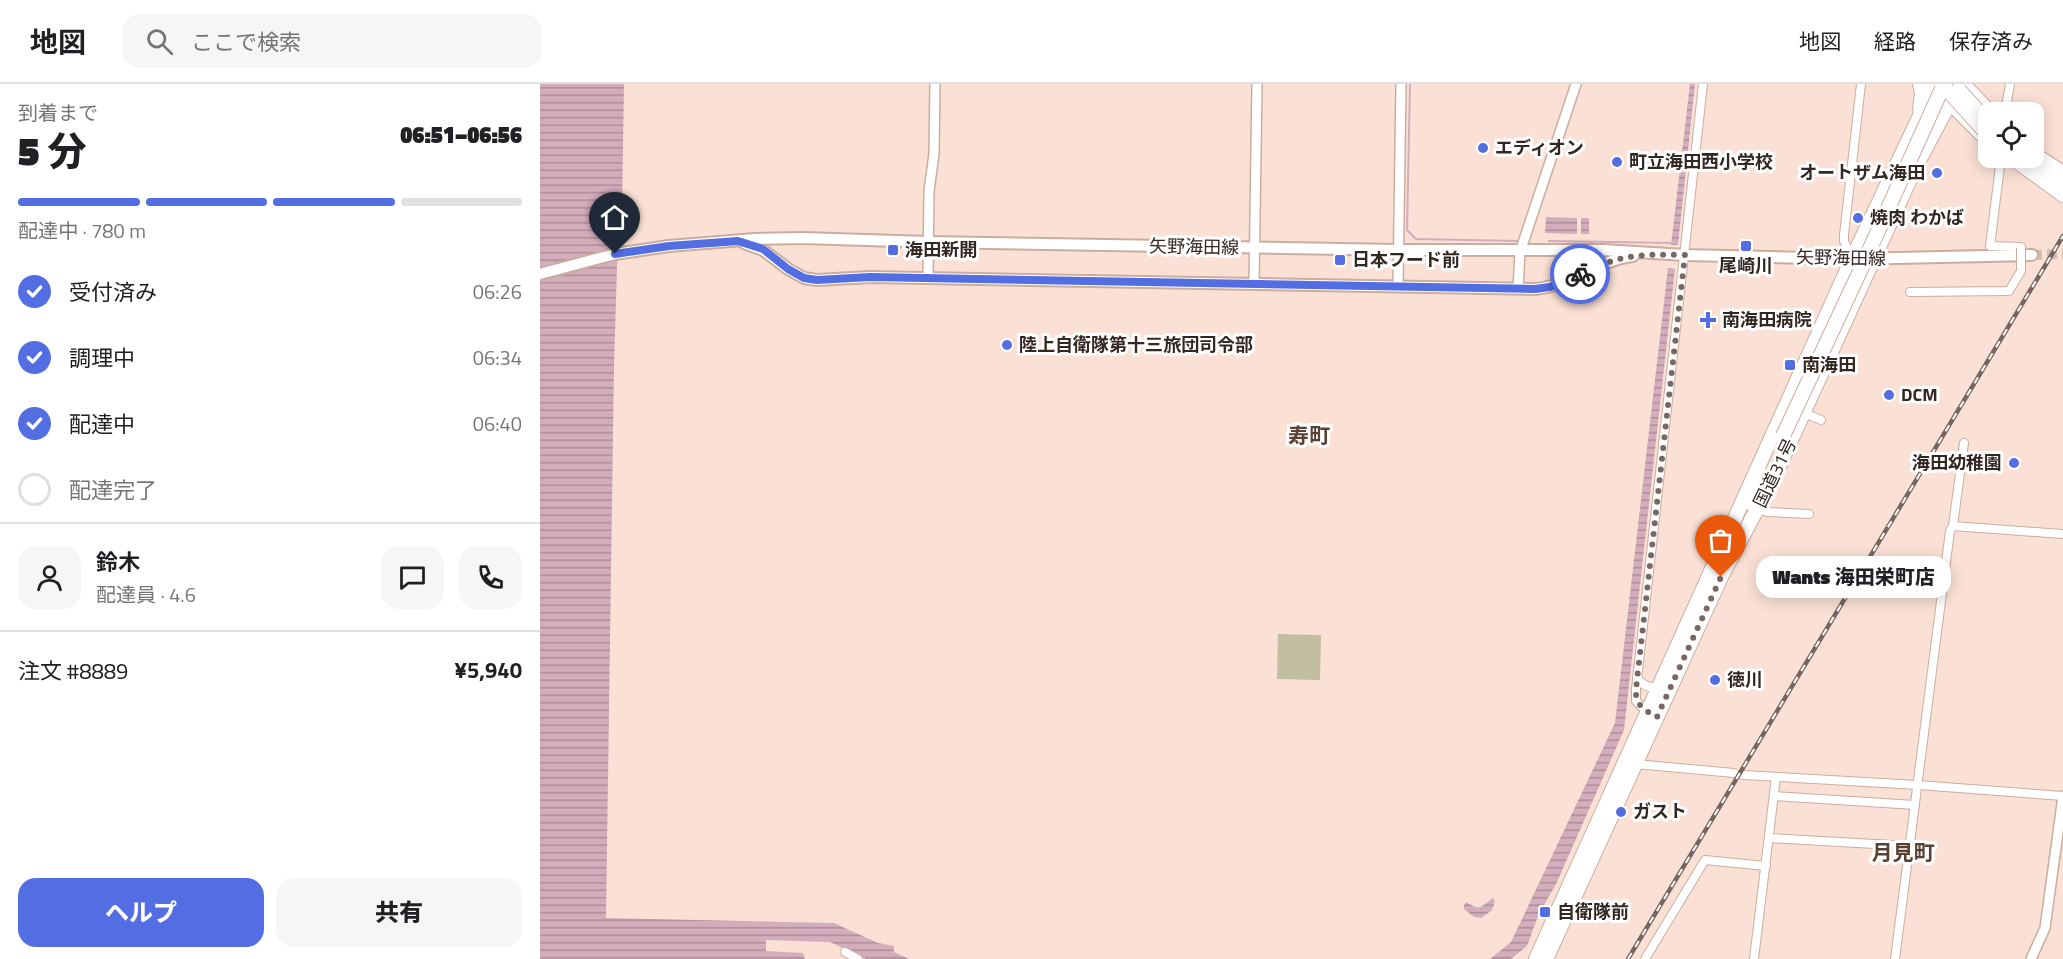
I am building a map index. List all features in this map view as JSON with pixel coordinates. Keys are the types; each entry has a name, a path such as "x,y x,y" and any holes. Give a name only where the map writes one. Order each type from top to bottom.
{"highway":[{"name":"国道31号","path":"1546,959 1635,764 1652,715 1659,686 1750,506 1804,413 1916,168 1948,106 1955,84"},
{"path":"1955,84 1978,108"},
{"name":"国道31号","path":"1536,959 1652,715 1721,577 1852,259 1908,145 1921,108 1922,94 1934,85"},
{"path":"1750,506 1860,271 1934,85 1978,126"},
{"path":"2044,161 2063,173"},
{"path":"2022,168 2063,202"},
{"path":"2024,168 2063,195"},
{"path":"2031,168 2063,183"}],"main road":[{"name":"矢野海田線","path":"540,274 615,254 669,246 803,238 1520,252 1603,250 1651,254 1852,259 2032,255"},
{"name":"矢野海田線","path":"738,241 763,249 792,272 810,279 928,278 1518,289 1550,287 1610,261 1651,254"}],"street":[{"path":"928,278 928,191 934,154 935,84"},
{"path":"1254,284 1257,84"},
{"path":"1398,286 1401,84"},
{"path":"1518,289 1520,252 1576,84"},
{"path":"1652,715 1639,705 1636,698 1637,678 1703,84"},
{"path":"1852,259 1844,241 1844,235 1861,84"},
{"path":"1967,84 1978,102"},
{"path":"2007,102 2010,84"},
{"path":"1934,85 1948,106 1978,135"},
{"path":"1910,292 2009,291 2021,271 2021,247 1990,246 2008,168"},
{"path":"1804,413 1821,420"},
{"path":"1895,959 1950,531 1953,526 1964,443"},
{"path":"1750,506 1809,514"},
{"path":"1953,526 2063,534"},
{"path":"1637,678 1645,686 1652,688 1659,686"},
{"path":"1635,764 1734,773"},
{"path":"1743,776 1918,785 2063,796 2044,928 2031,959"},
{"path":"1754,959 1776,777"},
{"path":"1774,796 1915,805"},
{"path":"1769,838 1910,846"},
{"path":"1645,959 1704,860 1766,866"},
{"path":"845,952 858,959"}],"shaded area":[{"path":"540,84 624,84 622,210 617,267 614,367 606,918 834,923 878,943 894,946 894,952 909,959 866,959 830,942 766,940 766,951 803,953 805,959 540,959"},
{"path":"1690,84 1695,84 1678,245 1671,245"},
{"path":"1546,217 1577,218 1577,234 1545,233"},
{"path":"1581,218 1589,218 1589,234 1581,234"},
{"path":"1668,268 1675,269 1624,730 1557,882 1538,916 1527,946 1511,959 1490,959 1511,942 1615,723"},
{"path":"1278,634 1321,635 1320,680 1277,679"},
{"path":"1493,898 1495,901 1492,910 1481,918 1474,917 1464,909 1466,902 1480,907"}],"waterway":[{"path":"1410,84 1407,230 1416,239 1518,241"},
{"path":"1549,241 1672,243"}],"tunnel":[{"path":"2032,255 2063,254"}],"railway":[{"path":"1628,959 2063,236"}],"way so far":[{"path":"1580,274 1603,263 1626,256 1685,255 1636,689 1639,705 1647,712 1657,717 1721,577"}],"place":[{"name":"エディオン","path":"1483,148"},
{"name":"町立海田西小学校","path":"1617,162"},
{"name":"オートザム海田","path":"1937,173"},
{"name":"焼肉 わかば","path":"1858,218"},
{"name":"尾崎川","path":"1746,246"},
{"name":"海田新開","path":"893,250"},
{"name":"日本フード前","path":"1340,260"},
{"name":"南海田病院","path":"1708,320"},
{"name":"陸上自衛隊第十三旅団司令部","path":"1007,345"},
{"name":"南海田","path":"1790,365"},
{"name":"DCM","path":"1889,395"},
{"name":"海田幼稚園","path":"2014,463"},
{"name":"Wants 海田栄町店","path":"1721,577"},
{"name":"徳川","path":"1715,680"},
{"name":"ガスト","path":"1621,812"},
{"name":"自衛隊前","path":"1545,912"}],"district":[{"name":"寿町","path":"1309,436"},
{"name":"月見町","path":"1903,853"}],"route":[{"path":"615,254 669,246 738,241 763,249 788,269 804,278 817,280 870,277 1535,289 1550,287 1580,274"}]}
